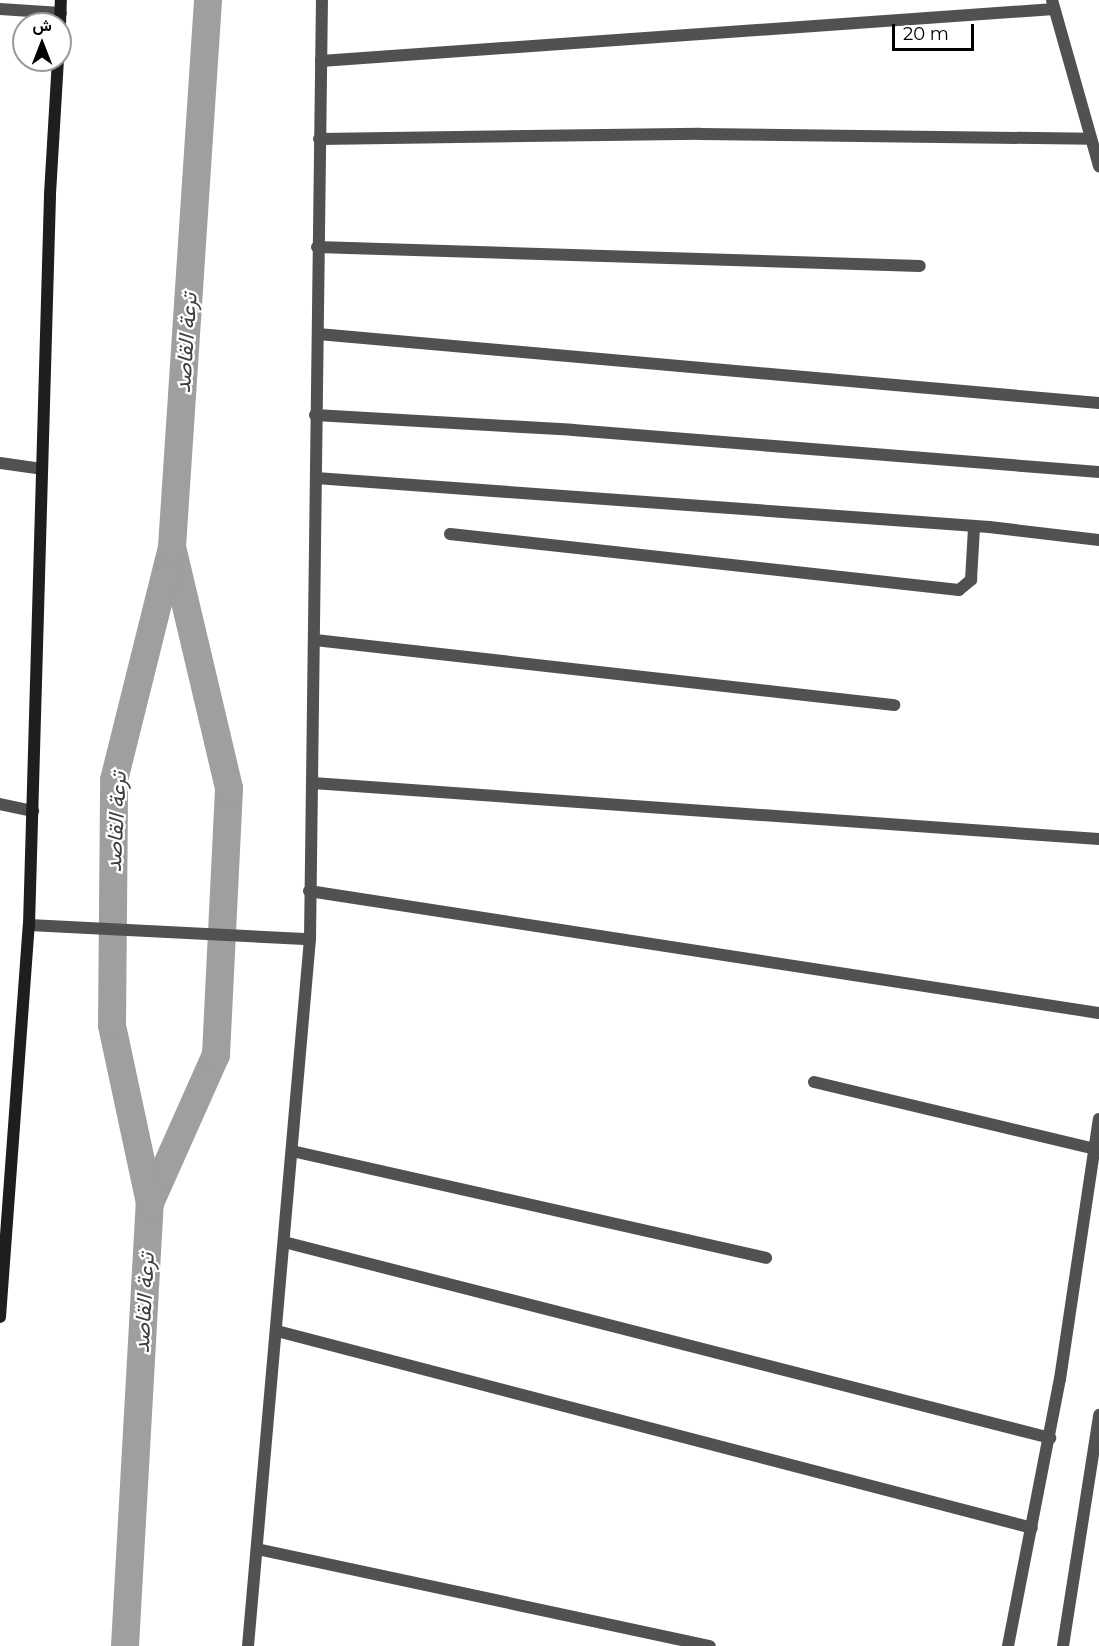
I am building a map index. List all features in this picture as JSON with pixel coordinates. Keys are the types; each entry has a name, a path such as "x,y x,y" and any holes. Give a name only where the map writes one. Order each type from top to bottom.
{"main road":[{"path":"0,1317 29,925 42,469 58,72"}],"street":[{"path":"248,1646 310,939 309,891 315,640 317,247 322,0"},
{"path":"321,61 1053,5 1099,166"},
{"path":"0,9 61,12"},
{"path":"319,139 700,134 1091,139"},
{"path":"317,247 920,266"},
{"path":"318,334 1099,403"},
{"path":"315,415 573,430 1099,472"},
{"path":"0,463 42,469"},
{"path":"316,478 974,528 1099,540"},
{"path":"450,534 959,590 971,580 974,528"},
{"path":"315,640 894,705"},
{"path":"313,783 1099,839"},
{"path":"0,804 33,811"},
{"path":"309,891 1099,1013"},
{"path":"29,925 310,939"},
{"path":"814,1082 1095,1149"},
{"path":"1008,1646 1050,1438 1099,1119"},
{"path":"292,1152 766,1258"},
{"path":"284,1242 1050,1438"},
{"path":"277,1331 1032,1528"},
{"path":"1063,1646 1099,1415"},
{"path":"258,1549 710,1646"}],"waterway":[{"name":"ترعة القاصد","path":"125,1646 150,1203 112,1025 114,780 172,547 208,0"},
{"path":"150,1203 216,1055 229,788 173,551"}]}
